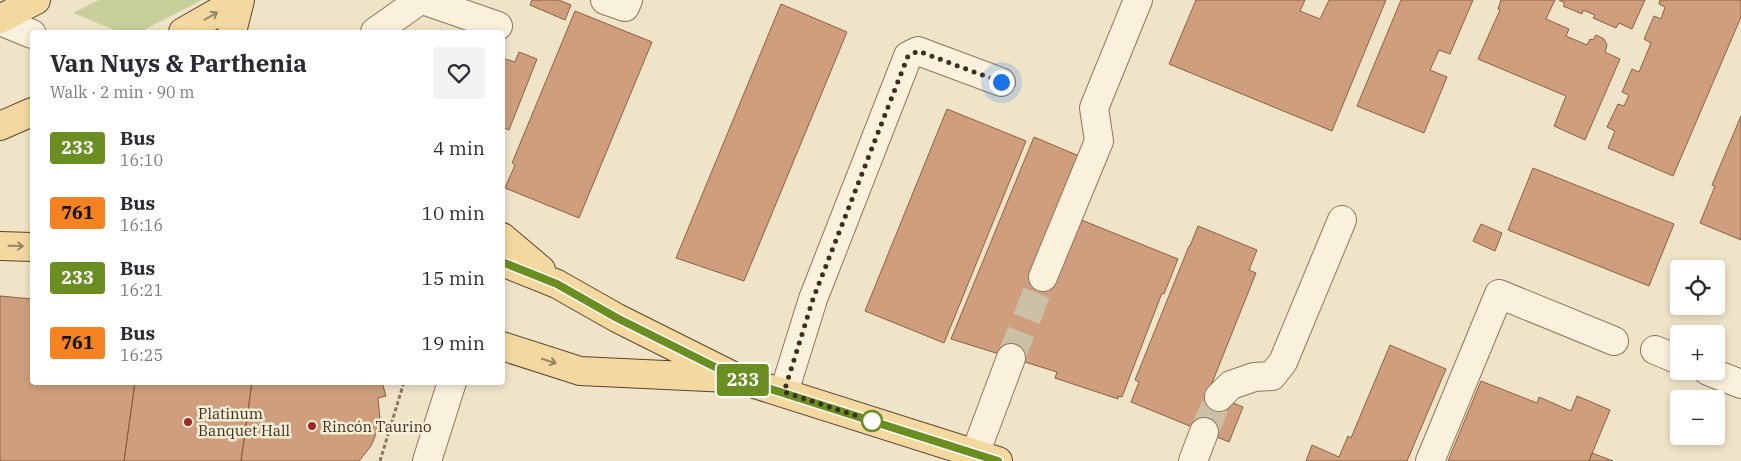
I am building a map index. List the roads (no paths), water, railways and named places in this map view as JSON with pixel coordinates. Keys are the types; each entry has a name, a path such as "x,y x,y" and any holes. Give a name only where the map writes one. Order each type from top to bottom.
{"main road":[{"path":"0,20 36,0"},
{"path":"187,30 240,0"},
{"path":"232,30 240,0"},
{"path":"505,240 557,284"},
{"path":"0,246 30,247"},
{"path":"505,263 557,284 617,318 739,379 987,458"},
{"path":"505,347 580,371 739,379"}],"street":[{"path":"605,0 625,7 628,0"},
{"path":"1042,277 1099,141 1094,108 1138,0"},
{"path":"378,30 415,2 498,26"},
{"path":"0,20 30,33"},
{"path":"784,392 813,299 908,56 918,51 1001,82"},
{"path":"1219,397 1231,385 1254,378 1272,376 1283,362 1342,220"},
{"path":"1430,461 1499,294 1614,341"},
{"path":"987,458 1012,358"},
{"path":"1725,378 1741,384"},
{"path":"426,461 451,385"},
{"path":"1193,461 1204,432"}],"tunnel":[{"path":"1011,358 1043,277"},
{"path":"1204,432 1219,397"}],"place":[{"name":"Platinum Banquet Hall","path":"188,422"},
{"name":"Rincón Taurino","path":"312,426"}]}
